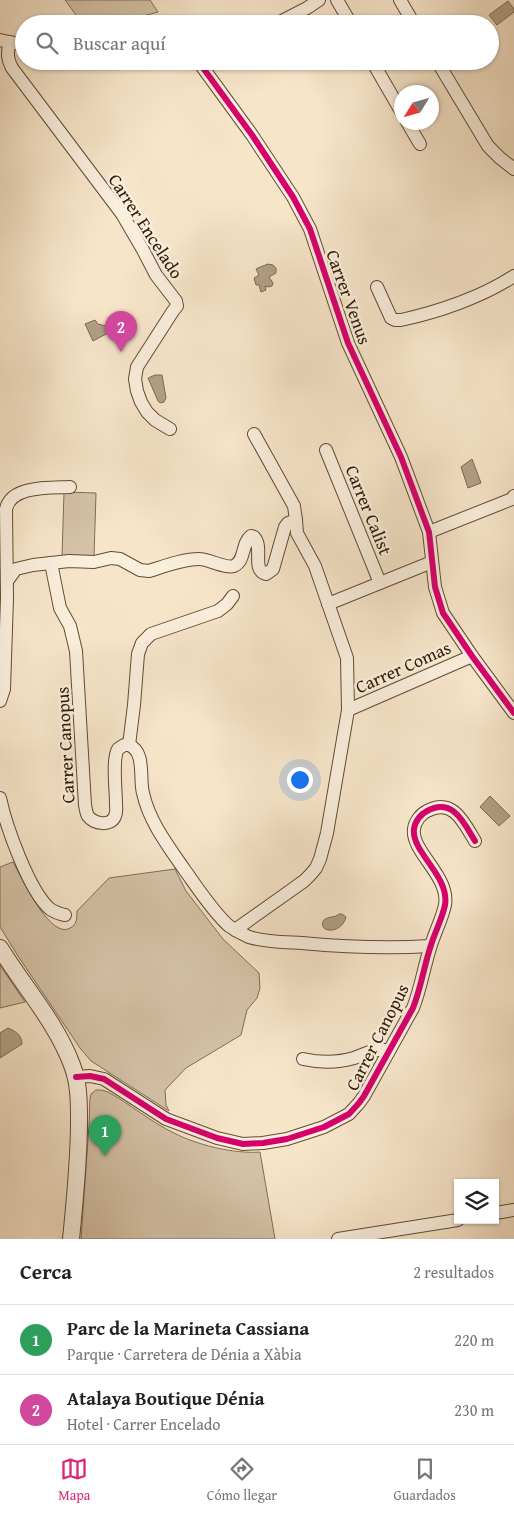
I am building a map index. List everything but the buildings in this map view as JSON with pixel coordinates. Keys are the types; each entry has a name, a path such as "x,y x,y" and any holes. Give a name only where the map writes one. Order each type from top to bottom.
{"street":[{"path":"292,15 319,0"},
{"path":"337,0 346,15"},
{"path":"400,0 409,15"},
{"name":"Carrer Encelado","path":"5,41 7,57 12,68 122,214 156,275 176,302 177,306 174,312 137,367 135,378 137,392 147,412 155,420 170,428"},
{"name":"Carrer Venus","path":"205,70 252,135 293,197 310,229 348,343 402,457 429,532 435,587 443,613 514,713"},
{"path":"377,70 394,99"},
{"path":"442,70 488,146 514,169"},
{"path":"412,130 420,144"},
{"path":"377,287 391,318 400,320 439,310 476,296 514,276"},
{"path":"254,434 294,506 297,533 315,566 328,604"},
{"name":"Carrer Calist","path":"326,450 380,583"},
{"path":"0,701 4,689 7,503 22,492 34,488 70,487"},
{"path":"429,532 514,496"},
{"path":"7,581 16,569 33,565 69,561 94,562 111,558 120,559 140,570 149,571 200,559 211,560 230,567 235,566 241,559 244,543 251,536 259,543 259,567 263,574 266,574 272,569 285,527 288,523 296,520"},
{"name":"Carrer Calist","path":"328,604 432,562"},
{"name":"Carrer Canopus","path":"51,563 60,608 70,626 76,651 85,805 89,816 95,821 108,822 115,816 117,793 114,760 116,752 124,745 129,745"},
{"path":"234,596 218,611 151,634 142,642 138,654 129,745 134,747 139,755 143,794 161,835 210,904 228,925 247,936 256,939 298,943 376,948 430,946"},
{"name":"Carrer Comas","path":"235,930 304,881 316,868 324,850 348,710 347,658 328,604"},
{"name":"Carrer Comas","path":"348,710 472,656"},
{"path":"0,798 20,858 34,886 51,909 65,915"},
{"name":"Carrer Canopus","path":"76,1077 90,1076 104,1079 166,1119 198,1132 243,1144 263,1143 300,1136 335,1122 349,1114 364,1096 413,1008 419,993 430,946 445,904 437,874 418,844 414,828 424,812 434,807 450,808 464,822 475,841"},
{"path":"0,948 54,1027 68,1054 76,1077 79,1097 79,1150 71,1239"},
{"path":"303,1059 328,1062 355,1058 379,1049 389,1051"},
{"path":"499,1213 514,1210"},
{"path":"338,1239 454,1221"}],"shaded area":[{"path":"65,0 150,0 158,12 147,15 76,15"},
{"path":"508,1 514,9 514,12 499,23 499,15 489,15"},
{"path":"268,264 276,268 276,273 269,277 273,283 272,286 265,286 266,290 261,292 254,278 259,275 256,269"},
{"path":"95,320 98,324 106,326 108,333 93,341 85,324"},
{"path":"162,375 166,398 164,402 160,403 158,401 148,378"},
{"path":"472,459 481,483 468,488 461,467"},
{"path":"64,492 96,493 94,557 62,556"},
{"path":"490,796 510,816 499,826 480,807"},
{"path":"13,862 29,892 45,916 54,925 62,929 70,928 74,925 77,919 77,911 109,878 175,869 186,891 223,939 259,973 260,988 257,998 247,1010 241,1035 186,1068 165,1090 166,1105 169,1111 91,1061 80,1048 18,956 0,927 0,867"},
{"path":"339,914 346,917 339,927 330,930 323,927 324,920"},
{"path":"0,965 25,1002 0,1008"},
{"path":"8,1028 16,1032 22,1044 0,1058 0,1033"},
{"path":"96,1090 108,1092 165,1129 193,1141 239,1152 260,1152 275,1239 81,1239 90,1099 91,1094"}],"cycle path":[{"path":"205,70 252,135 293,197 310,229 348,343 401,457 429,532 435,587 443,613 514,713"},
{"path":"76,1077 90,1076 104,1079 166,1119 217,1138 243,1144 287,1139 324,1127 349,1114 364,1096 413,1008 431,945 445,905 445,894 442,884 415,838 414,829 416,823 427,811 444,807 457,814 475,841"}],"place":[{"name":"Atalaya Boutique Dénia","path":"121,352"},
{"name":"Parc de la Marineta Cassiana","path":"105,1156"}]}
